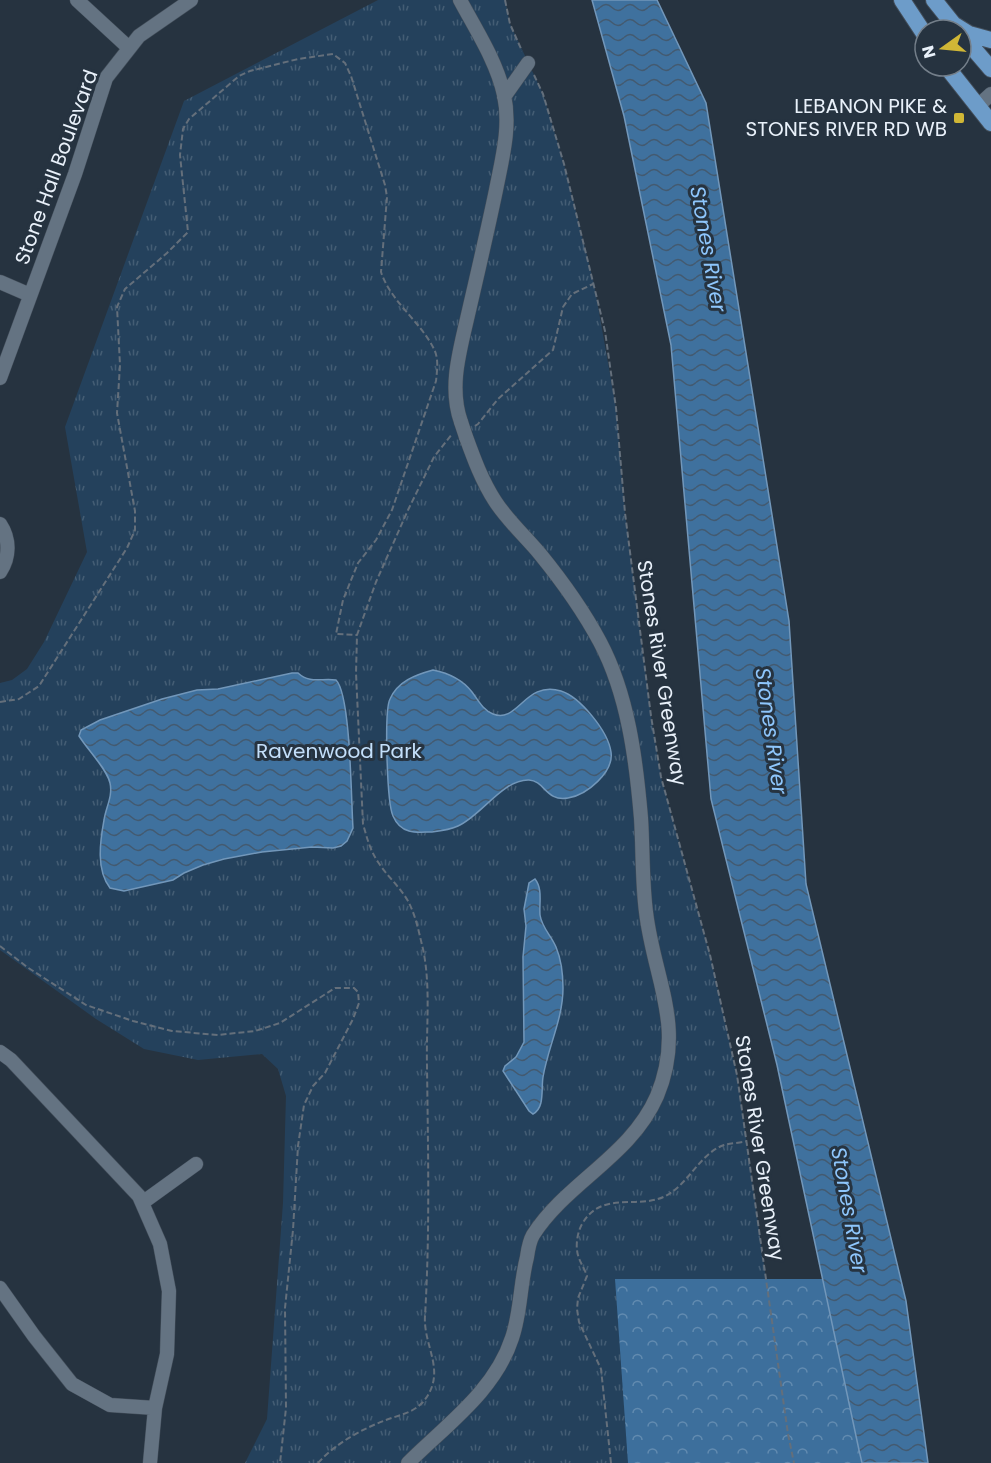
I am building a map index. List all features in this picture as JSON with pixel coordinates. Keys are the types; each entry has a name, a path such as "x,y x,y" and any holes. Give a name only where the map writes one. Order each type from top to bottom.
{"main road":[{"path":"902,0 914,18"},
{"path":"934,0 948,18"},
{"path":"973,35 991,40"},
{"path":"973,48 991,69"},
{"path":"956,78 991,123"}],"street":[{"path":"77,0 129,48"},
{"name":"Stone Hall Boulevard","path":"0,378 75,174 106,78 139,36 191,0"},
{"path":"408,1463 476,1398 493,1377 503,1361 513,1336 531,1238 553,1208 613,1156 646,1117 657,1096 669,1055 669,1013 648,930 645,908 637,779 629,727 618,685 600,643 581,612 548,563 496,502 478,469 458,412 455,367 489,223 507,127 499,76 460,0"},
{"path":"504,97 528,63"},
{"path":"978,106 991,94"},
{"path":"0,282 30,295"},
{"path":"0,524 8,549 0,572"},
{"path":"0,1052 11,1060 139,1196 160,1245 169,1291 167,1354 155,1408 150,1463"},
{"path":"142,1203 196,1164"},
{"path":"0,1287 34,1336 72,1384 110,1405 155,1408"}],"path":[{"name":"Stones River Greenway","path":"504,0 510,24 543,94 564,164 605,332 614,397 626,525 651,716 660,767 710,956 737,1075 794,1463"},
{"path":"0,702 19,699 39,686 127,548 135,530 135,511 117,413 120,364 117,307 125,289 161,259 188,232 180,155 183,129 189,118 239,76 298,59 333,54 345,63 351,76 385,185 387,196 381,272 392,294 434,349 437,362 436,381 392,510 376,540 358,562 343,600 336,634 357,635"},
{"path":"318,1463 328,1451 354,1435 385,1420 412,1411 423,1402 436,1372 425,1321 429,1204 426,1028 428,990 425,962 417,923 408,901 378,863 369,845 363,824 356,672 357,635 376,582 434,457 450,435 478,424 498,399 553,350 563,307 572,294 594,284"},
{"path":"0,946 27,968 86,1005 172,1031 218,1035 255,1030 280,1023 335,988 354,988 358,992 359,1003 353,1019 329,1066 313,1086 304,1105 298,1146 285,1308 286,1408 280,1463"},
{"path":"611,1463 601,1369 579,1322 577,1309 578,1298 587,1276 577,1249 579,1230 588,1214 613,1202 653,1200 667,1196 679,1187 711,1153 723,1145 747,1142"}],"green space":[{"name":"Ravenwood Park","path":"378,0 505,0 510,24 543,94 564,164 594,284 616,408 625,513 661,777 710,955 737,1075 794,1463 245,1463 267,1419 283,1203 286,1096 278,1069 262,1054 198,1060 144,1049 96,1019 0,950 0,683 12,680 27,669 44,642 87,552 65,427 184,101"},
{"path":"615,1279 823,1279 862,1463 628,1463"}],"water":[{"name":"Stones River","path":"592,0 657,0 706,103 789,621 806,884 906,1301 928,1463 862,1463 859,1450 777,1065 711,799 671,345 624,116"},
{"path":"433,670 459,680 493,714 509,713 539,691 549,689 568,694 584,707 605,734 611,760 604,775 591,787 568,798 555,797 534,781 519,781 501,791 467,821 455,827 431,832 414,832 404,829 393,816 389,794 388,707 393,693 402,683"},
{"path":"298,673 311,680 336,680 341,690 345,706 351,773 353,828 347,841 333,848 312,847 262,852 224,859 203,865 173,880 124,891 110,888 103,873 100,846 111,792 110,783 101,765 79,736 81,730 100,720 162,699 197,690 218,689"},
{"path":"535,879 540,892 541,920 558,952 563,988 561,1011 545,1066 541,1103 533,1114 503,1071 505,1066 516,1057 524,1042 523,957 526,926 524,909 529,883"}],"place":[{"name":"LEBANON PIKE & STONES RIVER RD WB","path":"959,118"}]}
